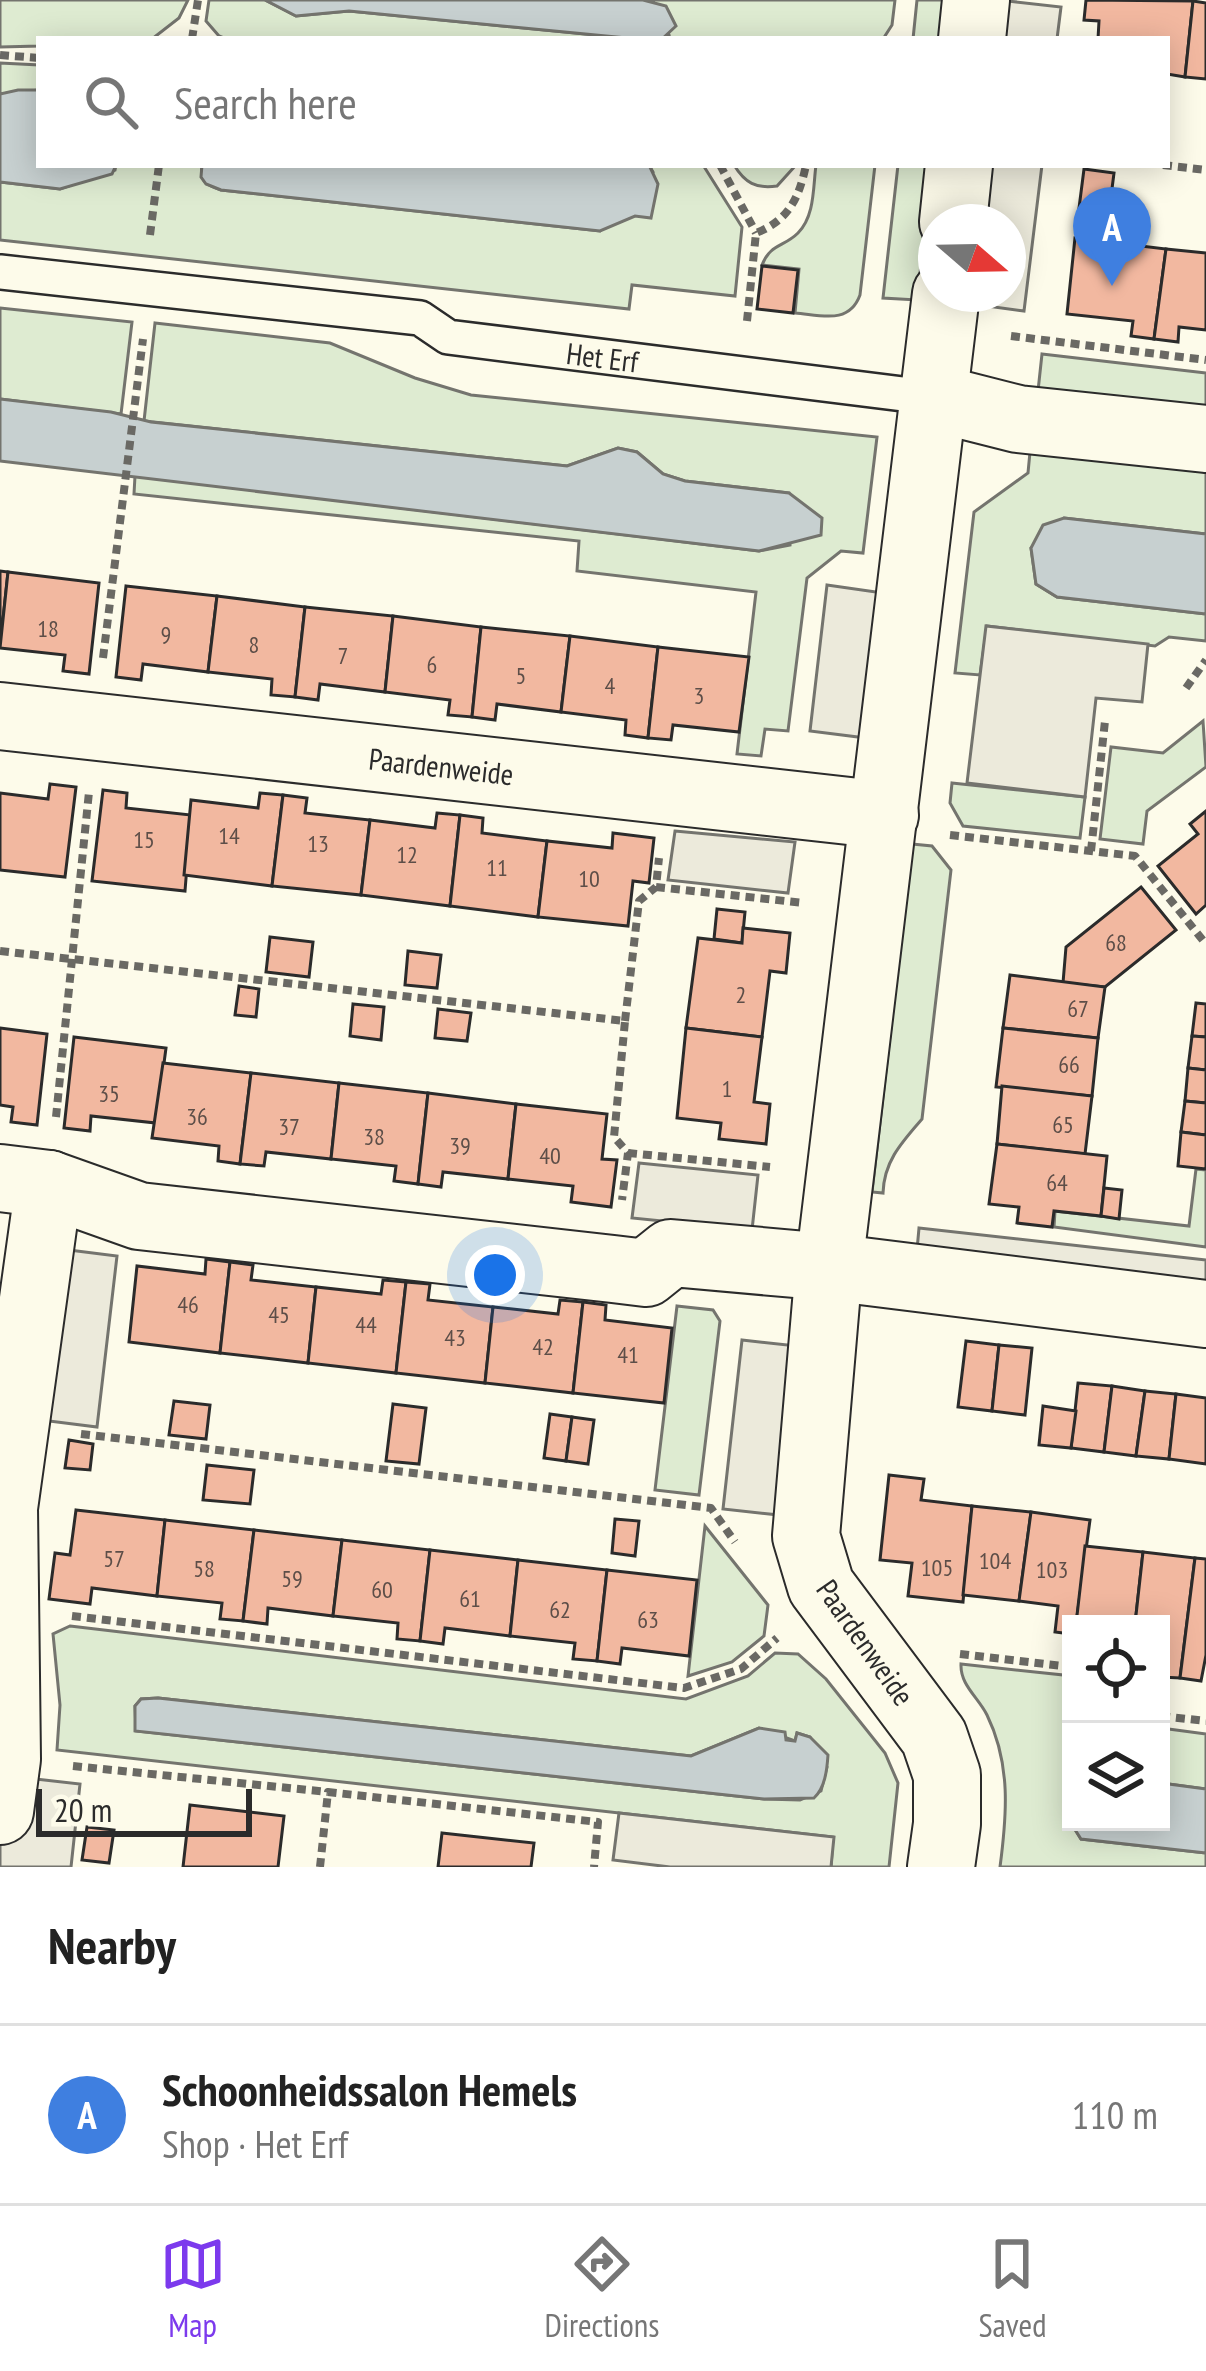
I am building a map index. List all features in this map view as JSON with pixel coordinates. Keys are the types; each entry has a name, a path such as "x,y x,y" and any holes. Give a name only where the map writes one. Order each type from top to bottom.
{"street":[{"path":"972,36 976,0"},
{"path":"955,204 959,168"},
{"name":"Paardenweide","path":"941,1867 947,1775 934,1737 847,1620 810,1558 806,1536 829,1267 944,312"},
{"name":"Het Erf","path":"935,398 1018,419 1206,439"},
{"name":"Paardenweide","path":"0,716 819,807 884,821"},
{"path":"3,1785 4,1508 14,1426 24,1181 139,1216 646,1273 671,1253 829,1267 1206,1314"}],"lane":[{"name":"Het Erf","path":"0,272 420,318 448,337 935,398"}],"path":[{"path":"192,36 198,0"},
{"path":"0,55 36,58"},
{"path":"1170,166 1206,170"},
{"path":"24,1181 72,958 159,168"},
{"path":"722,168 756,233 741,374"},
{"path":"756,233 789,213 799,196 805,168"},
{"path":"949,312 1206,360"},
{"path":"1186,688 1206,660"},
{"path":"1091,851 1105,722"},
{"path":"667,790 656,887 639,902 614,1137 628,1153 776,1167 765,1262"},
{"path":"656,887 807,904 819,807"},
{"path":"884,821 1135,856 1206,944"},
{"path":"0,951 625,1021"},
{"path":"613,1269 628,1153"},
{"path":"14,1426 711,1508 739,1547"},
{"path":"5,1608 684,1688 741,1669 847,1620 1062,1664"},
{"path":"1170,1717 1206,1721"},
{"path":"3,1785 328,1792 598,1822 593,1867"},
{"path":"320,1867 328,1792"}],"green space":[{"path":"0,0 188,0 179,18 156,36 36,36 36,46 0,47"},
{"path":"209,0 265,0 296,16 349,11 606,36 219,36 206,21"},
{"path":"643,0 895,0 892,25 885,36 667,36 653,1"},
{"path":"917,0 951,0 946,36 913,36"},
{"path":"0,63 36,65 36,90 0,94"},
{"path":"202,168 205,182 221,190 600,231 653,172 651,168 705,168 742,227 735,296 632,285 629,309 0,240 0,182 60,189 115,170"},
{"path":"736,168 793,168 777,186 757,185"},
{"path":"816,168 875,168 860,295 849,311 833,316 795,313 799,269 762,265 769,253 804,226"},
{"path":"898,168 932,168 928,204 918,204 917,300 883,298"},
{"path":"0,308 132,322 121,414 0,399"},
{"path":"155,323 330,343 471,395 877,437 863,553 841,551 807,578 788,731 765,729 761,756 737,754 756,592 577,571 579,541 134,494 135,476 759,551 790,545 789,493 685,481 663,474 637,452 618,448 567,466 144,421"},
{"path":"1042,354 1206,373 1206,411 1038,391"},
{"path":"1030,452 1206,472 1206,534 1064,518 1031,548 1036,584 1057,597 1206,614 1206,641 1169,637 1155,646 987,626 980,675 955,673 974,512 1028,473"},
{"path":"1203,721 1206,767 1147,811 1143,844 1100,839 1111,747 1163,753"},
{"path":"952,783 1085,797 1080,838 963,826 950,803"},
{"path":"912,844 932,846 951,870 922,1119 891,1162 883,1193 872,1192"},
{"path":"1196,1169 1206,1170 1206,1247 1054,1227 1055,1211 1189,1226"},
{"path":"677,1306 713,1310 720,1321 699,1495 655,1490"},
{"path":"705,1526 768,1605 764,1636 732,1662 688,1676"},
{"path":"70,1626 686,1699 748,1676 775,1653 798,1654 826,1679 885,1753 898,1783 889,1867 831,1867 833,1837 57,1750 60,1705 53,1634","holes":["158,1698 691,1756 759,1728 795,1741 797,1733 810,1737 827,1767 821,1791 800,1800 764,1799 136,1731 135,1706 141,1699"]},
{"path":"961,1664 1062,1675 1062,1831 1076,1831 1081,1839 1206,1853 1206,1867 1000,1867 1004,1771 995,1733 963,1678"},
{"path":"1170,1729 1206,1734 1206,1789 1170,1784"}],"shaded area":[{"path":"265,0 643,0 666,6 676,26 665,36 606,36 349,11 296,16"},
{"path":"1008,1 1061,7 1057,36 1003,36"},
{"path":"36,90 36,168 115,168 112,174 60,189 0,182 0,94"},
{"path":"202,168 650,168 658,184 651,218 635,216 600,231 221,190 201,177"},
{"path":"988,168 1042,168 1026,295 1026,204 984,204"},
{"path":"0,399 111,412 151,422 567,466 618,448 637,452 663,474 685,481 789,493 822,518 821,535 759,551 0,461"},
{"path":"1064,518 1206,534 1206,614 1057,597 1036,584 1031,548 1043,525"},
{"path":"827,585 883,593 866,738 810,731"},
{"path":"986,626 1148,644 1142,702 1096,698 1085,797 967,783"},
{"path":"675,831 795,842 788,893 668,880"},
{"path":"639,1163 758,1175 752,1230 632,1218"},
{"path":"919,1228 1206,1260 1206,1293 916,1261"},
{"path":"61,1249 117,1256 97,1427 41,1420"},
{"path":"742,1340 797,1346 779,1515 723,1509"},
{"path":"141,1699 691,1756 759,1728 785,1732 786,1740 795,1741 797,1733 810,1737 828,1761 814,1798 764,1799 135,1731 135,1706"},
{"path":"0,1775 80,1784 71,1867 0,1867"},
{"path":"1170,1784 1206,1789 1206,1853 1081,1839 1076,1831 1170,1831"},
{"path":"619,1813 834,1837 831,1867 670,1867 613,1860"}],"building":[{"path":"1086,0 1193,1 1185,77 1170,74 1170,36 1098,36 1099,21 1084,20"},
{"path":"1193,1 1206,3 1206,79 1185,77"},
{"path":"1084,169 1114,173 1108,220 1078,216"},
{"path":"1075,238 1166,249 1154,339 1131,336 1133,321 1067,314"},
{"path":"1166,249 1206,253 1206,330 1179,327 1178,342 1154,339"},
{"path":"762,266 798,270 793,313 757,309"},
{"path":"0,571 8,572 0,647"},
{"path":"8,572 99,583 89,674 63,671 65,655 0,648"},
{"path":"126,586 217,596 208,672 143,664 141,680 116,677"},
{"path":"217,596 305,607 295,697 271,695 272,679 208,672"},
{"path":"305,607 393,616 385,692 320,684 318,700 295,697"},
{"path":"393,616 481,627 472,717 448,715 450,700 385,692"},
{"path":"481,627 570,636 561,712 497,704 495,720 472,717"},
{"path":"570,636 658,647 648,738 625,735 626,720 561,712"},
{"path":"658,647 749,657 739,732 673,725 671,740 648,738"},
{"path":"50,784 76,787 65,877 0,870 0,793 48,799"},
{"path":"103,790 127,793 126,808 191,815 185,891 92,881"},
{"path":"260,793 283,795 272,886 184,875 191,800 258,808"},
{"path":"283,795 307,798 305,813 370,820 361,895 272,886"},
{"path":"1206,811 1206,905 1196,914 1158,866 1198,834 1190,824"},
{"path":"437,813 460,815 450,906 361,895 370,820 435,828"},
{"path":"460,815 483,818 482,833 547,841 538,917 450,906"},
{"path":"613,833 654,838 649,883 633,881 628,926 538,917 547,841 612,848"},
{"path":"1141,887 1176,930 1105,987 1063,983 1066,947"},
{"path":"717,909 745,912 742,943 714,939"},
{"path":"743,928 790,933 786,973 770,971 762,1037 686,1028 698,938 742,943"},
{"path":"270,937 313,942 309,977 266,972"},
{"path":"408,951 441,955 437,988 405,985"},
{"path":"1010,975 1105,987 1098,1038 1003,1028"},
{"path":"239,986 259,989 256,1017 235,1015"},
{"path":"1196,1003 1206,1004 1206,1037 1192,1036"},
{"path":"353,1004 384,1007 381,1040 350,1036"},
{"path":"438,1009 471,1013 467,1041 435,1038"},
{"path":"0,1028 47,1034 37,1125 11,1122 13,1107 0,1105"},
{"path":"686,1028 762,1037 754,1102 770,1104 766,1144 719,1139 721,1123 677,1118"},
{"path":"1003,1028 1098,1038 1092,1096 996,1087"},
{"path":"1192,1036 1206,1037 1206,1070 1188,1068"},
{"path":"74,1037 166,1048 156,1123 91,1116 90,1131 64,1128"},
{"path":"163,1063 251,1073 240,1164 218,1161 219,1146 152,1138"},
{"path":"1188,1068 1206,1070 1206,1103 1185,1101"},
{"path":"251,1073 339,1083 331,1159 266,1152 264,1166 240,1164"},
{"path":"339,1083 428,1093 418,1184 394,1181 396,1166 331,1159"},
{"path":"1002,1086 1092,1096 1085,1154 997,1144"},
{"path":"428,1093 516,1104 508,1179 443,1172 441,1187 418,1184"},
{"path":"1185,1101 1206,1103 1206,1135 1181,1132"},
{"path":"516,1104 607,1114 602,1159 617,1160 611,1207 571,1202 573,1186 508,1179"},
{"path":"1181,1132 1206,1135 1206,1169 1178,1166"},
{"path":"997,1144 1107,1156 1101,1216 1054,1211 1052,1227 1017,1223 1019,1207 989,1204"},
{"path":"1104,1188 1122,1190 1119,1219 1101,1216"},
{"path":"206,1259 230,1262 220,1353 129,1342 137,1266 205,1274"},
{"path":"230,1262 253,1265 251,1280 316,1287 308,1363 220,1353"},
{"path":"383,1280 406,1282 396,1373 308,1363 316,1287 381,1294"},
{"path":"406,1282 430,1284 428,1300 493,1307 485,1383 396,1373"},
{"path":"560,1300 583,1302 573,1393 485,1383 493,1307 558,1314"},
{"path":"583,1302 606,1305 605,1320 672,1328 664,1403 573,1393"},
{"path":"966,1341 999,1345 992,1411 958,1407"},
{"path":"999,1345 1032,1348 1025,1415 992,1411"},
{"path":"1078,1383 1112,1386 1104,1452 1071,1448"},
{"path":"1112,1386 1145,1391 1136,1456 1104,1452"},
{"path":"1145,1391 1176,1394 1169,1459 1136,1456"},
{"path":"1176,1394 1206,1398 1206,1464 1169,1459"},
{"path":"174,1401 210,1405 206,1439 169,1435"},
{"path":"393,1404 426,1408 419,1464 386,1461"},
{"path":"1043,1406 1076,1411 1071,1448 1039,1445"},
{"path":"550,1414 572,1417 566,1461 544,1458"},
{"path":"572,1417 594,1420 588,1464 566,1461"},
{"path":"69,1440 93,1444 90,1470 65,1468"},
{"path":"207,1465 254,1470 250,1504 203,1500"},
{"path":"889,1475 924,1479 921,1500 972,1506 963,1602 908,1596 912,1563 880,1560"},
{"path":"972,1506 1031,1512 1019,1601 963,1595"},
{"path":"76,1510 165,1520 157,1596 92,1588 90,1604 49,1599 55,1553 70,1555"},
{"path":"1031,1512 1090,1520 1077,1615 1062,1615 1062,1633 1055,1632 1058,1606 1019,1601"},
{"path":"615,1519 639,1521 635,1556 612,1553"},
{"path":"165,1520 254,1530 243,1621 220,1619 222,1603 157,1596"},
{"path":"254,1530 342,1540 333,1616 268,1608 267,1624 243,1621"},
{"path":"342,1540 430,1550 420,1641 397,1639 398,1623 333,1616"},
{"path":"1085,1546 1143,1552 1136,1615 1077,1615"},
{"path":"430,1550 518,1560 510,1636 445,1628 443,1644 420,1641"},
{"path":"1143,1552 1195,1558 1180,1678 1170,1677 1170,1615 1136,1615"},
{"path":"1195,1558 1206,1559 1206,1655 1201,1681 1180,1678"},
{"path":"518,1560 607,1570 597,1661 573,1659 575,1643 510,1636"},
{"path":"607,1570 697,1580 689,1656 622,1648 620,1664 597,1661"},
{"path":"190,1805 284,1816 278,1867 183,1867"},
{"path":"87,1827 114,1830 109,1863 82,1860"},
{"path":"442,1833 534,1843 531,1867 438,1867"}],"place":[{"name":"Schoonheidssalon Hemels","path":"1112,286"}]}
